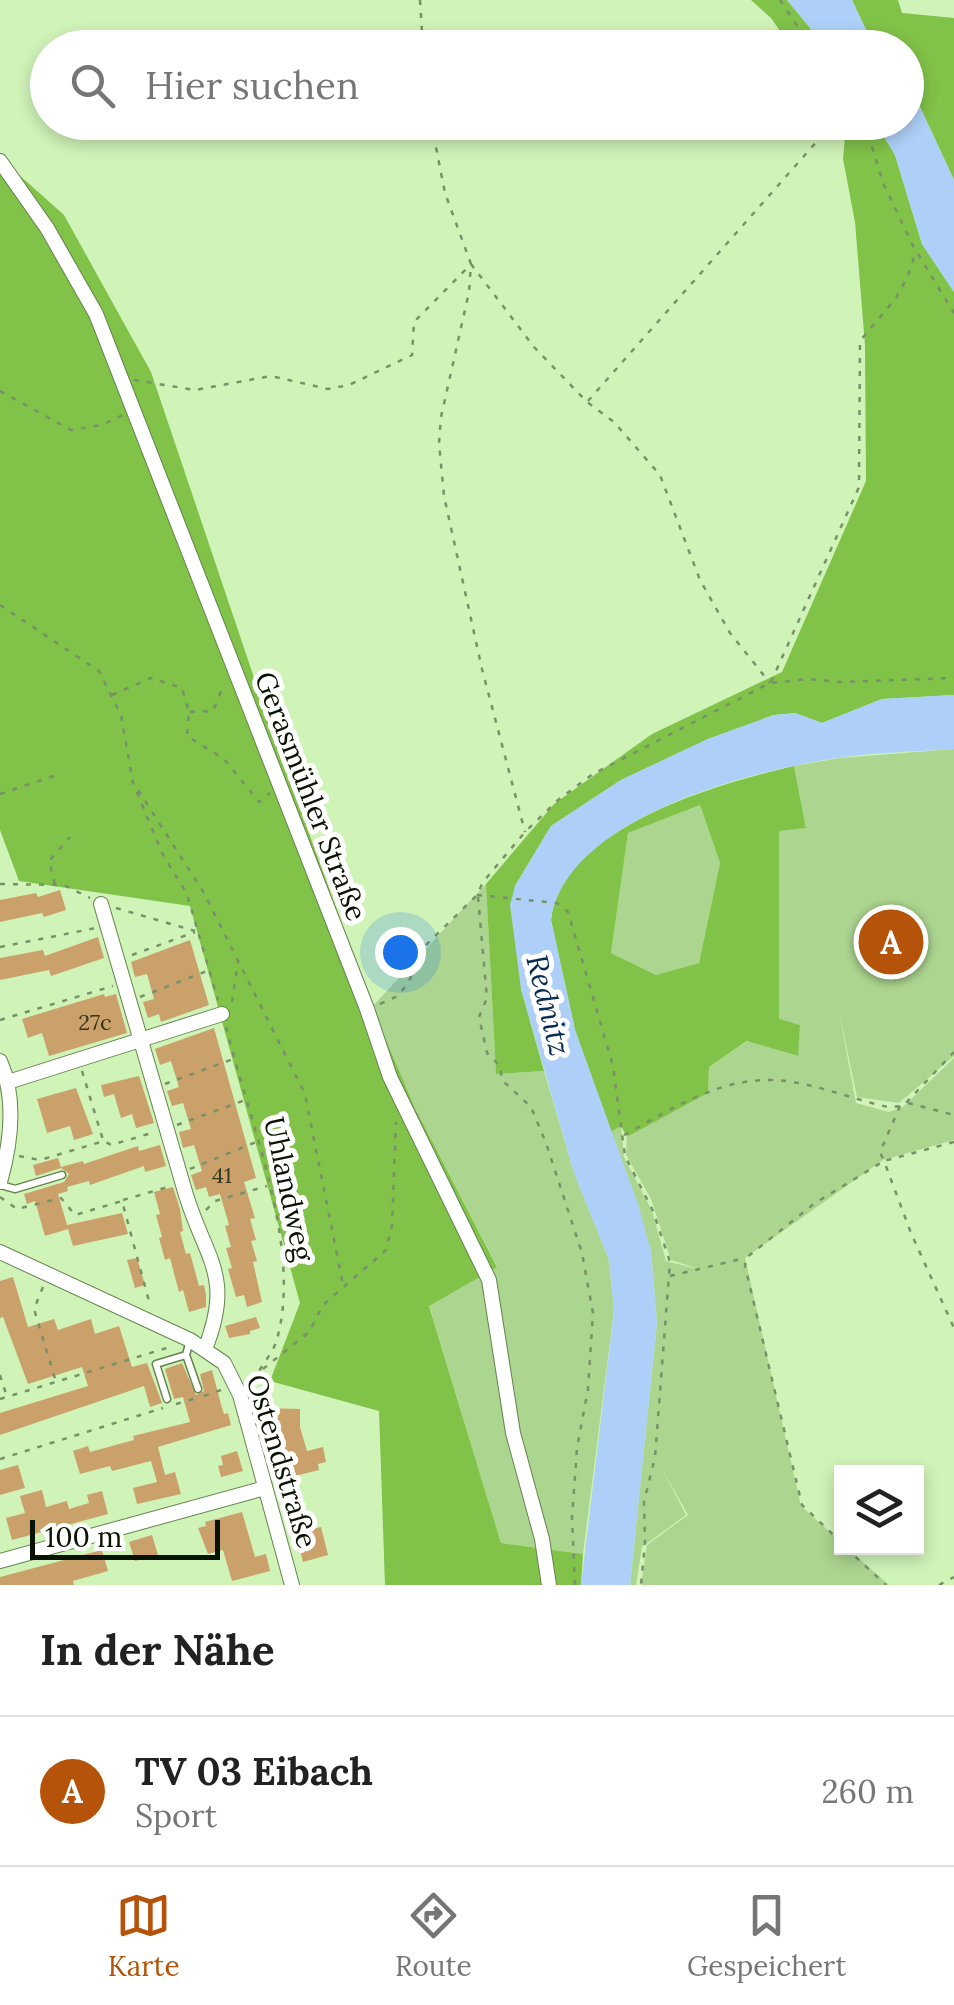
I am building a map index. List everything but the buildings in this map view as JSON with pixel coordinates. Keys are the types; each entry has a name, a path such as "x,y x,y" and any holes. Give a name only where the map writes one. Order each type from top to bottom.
{"street":[{"name":"Gerasmühler Straße","path":"0,161 47,228 86,297 134,410 368,1010 390,1078 488,1280 512,1434 542,1539 549,1585"},
{"path":"101,904 194,1221 204,1236 219,1287 220,1303 205,1349"},
{"path":"8,1082 222,1011"},
{"path":"0,1061 8,1082 11,1142 0,1183"},
{"name":"Ostendstraße","path":"0,1252 146,1320 188,1348 205,1349 224,1363 237,1386 292,1585"},
{"path":"0,1562 266,1488"}],"lane":[{"path":"0,1183 15,1189 62,1175"},
{"path":"166,1399 156,1364 188,1348 198,1389"}],"path":[{"path":"420,0 422,30"},
{"path":"780,0 800,30"},
{"path":"435,140 445,193 471,264 534,347 587,402 614,422 660,475 700,580 730,633 770,683"},
{"path":"587,402 818,140"},
{"path":"870,140 884,185 916,252 954,313"},
{"path":"770,683 859,488 860,341 896,298 916,252"},
{"path":"120,377 195,390 271,376 328,388 349,385 412,356 414,322 471,264"},
{"path":"471,264 439,443 456,559 525,832"},
{"path":"0,391 71,430 102,425 134,410"},
{"path":"0,605 99,670 121,715 133,783 204,894 306,1094 343,1286 386,1250 392,1226 396,1121"},
{"path":"188,712 213,711 232,664"},
{"path":"111,696 151,678 182,688 188,712 187,736 224,759 259,802 279,784"},
{"path":"368,1010 398,996 426,944 477,895 482,882 525,832 593,774 770,683 954,678"},
{"path":"0,794 57,775"},
{"name":"Uhlandweg","path":"133,783 163,856 187,894 269,1185 283,1256 282,1312 277,1342 258,1372 309,1332 323,1306 343,1286"},
{"path":"56,885 48,861 70,837"},
{"path":"477,895 557,903 568,912 601,1019 624,1136 624,1156 653,1211 670,1262 660,1411 644,1502 646,1543 640,1585"},
{"path":"477,895 487,998 479,1017 486,1053 500,1066 502,1080 532,1107 582,1253 593,1313 572,1518 575,1585"},
{"path":"0,947 108,926"},
{"path":"118,960 196,932"},
{"path":"222,1011 234,1001 238,960"},
{"path":"129,1002 210,970"},
{"path":"0,1020 124,982"},
{"path":"624,1136 685,1102 737,1082 777,1080 888,1108 900,1106 954,1052"},
{"path":"154,1088 233,1059"},
{"path":"79,1060 104,1142 111,1146 245,1100"},
{"path":"906,1102 954,1116"},
{"path":"900,1106 880,1152 954,1328"},
{"path":"8,1153 40,1160 104,1142"},
{"path":"0,1197 17,1209 61,1198 75,1215 181,1178 256,1142"},
{"path":"668,1276 746,1258 814,1204 884,1161 954,1142"},
{"path":"194,1221 216,1201 269,1185"},
{"path":"122,1201 150,1300 146,1320"},
{"path":"746,1258 748,1288 802,1505 834,1535"},
{"path":"48,1276 34,1309 56,1382"},
{"path":"0,1400 188,1348"},
{"path":"0,1374 7,1397"},
{"path":"0,1459 237,1386"},
{"path":"854,1555 886,1585"},
{"path":"939,1585 954,1577"}],"green space":[{"path":"751,0 787,0 812,30 779,30"},
{"path":"852,0 898,0 902,13 954,18 954,180 924,116 924,30 866,30"},
{"path":"845,140 886,140 895,155 922,244 954,292 954,695 882,699 822,723 795,713 774,715 708,739 621,780 551,826 515,886 521,989 544,1071 496,1074 486,884 554,804 652,734 782,672 866,481 865,345 855,222 843,159"},
{"path":"0,158 64,215 151,372 272,731 372,1007 415,1108 497,1267 429,1306 501,1543 583,1554 581,1585 385,1585 379,1411 270,1381 300,1303 190,906 19,881 0,830"},
{"path":"954,749 954,1056 899,1103 857,1097 839,1011 856,1103 889,1112 903,1107 954,1058 954,1140 883,1160 745,1258 801,1506 834,1536 834,1555 855,1555 889,1585 641,1585 647,1545 688,1515 660,1465 686,1515 642,1547 636,1585 630,1585 657,1323 651,1251 611,1132 621,1126 624,1157 652,1211 666,1261 705,1271 671,1260 651,1199 626,1155 627,1137 708,1093 709,1067 748,1041 797,1056 800,1025 779,1020 779,831 806,827 794,766 840,758"},
{"path":"794,766 806,828 779,831 779,1019 800,1025 798,1056 747,1041 709,1067 708,1093 627,1137 621,1126 611,1132 575,1030 551,920 562,887 584,859 648,814 725,784","holes":["700,805 720,863 699,963 656,975 611,953 628,833"]},
{"path":"700,805 720,863 699,963 656,975 611,953 628,833"},
{"path":"486,884 496,1074 544,1071 574,1173 609,1260 614,1310 583,1554 501,1543 429,1305 497,1266 415,1108 372,1007"}],"water":[{"path":"787,0 852,0 866,30 812,30"},
{"path":"924,116 954,180 954,292 922,244 895,155 886,140 924,140"},
{"name":"Rednitz","path":"954,695 954,749 838,758 759,774 714,788 668,805 626,827 590,853 564,884 551,920 575,1030 651,1251 657,1323 630,1585 581,1585 614,1311 609,1260 574,1173 521,989 510,905 515,886 551,826 621,780 708,739 774,715 795,713 822,723 882,699"}],"place":[{"name":"TV 03 Eibach","path":"891,942"}]}
